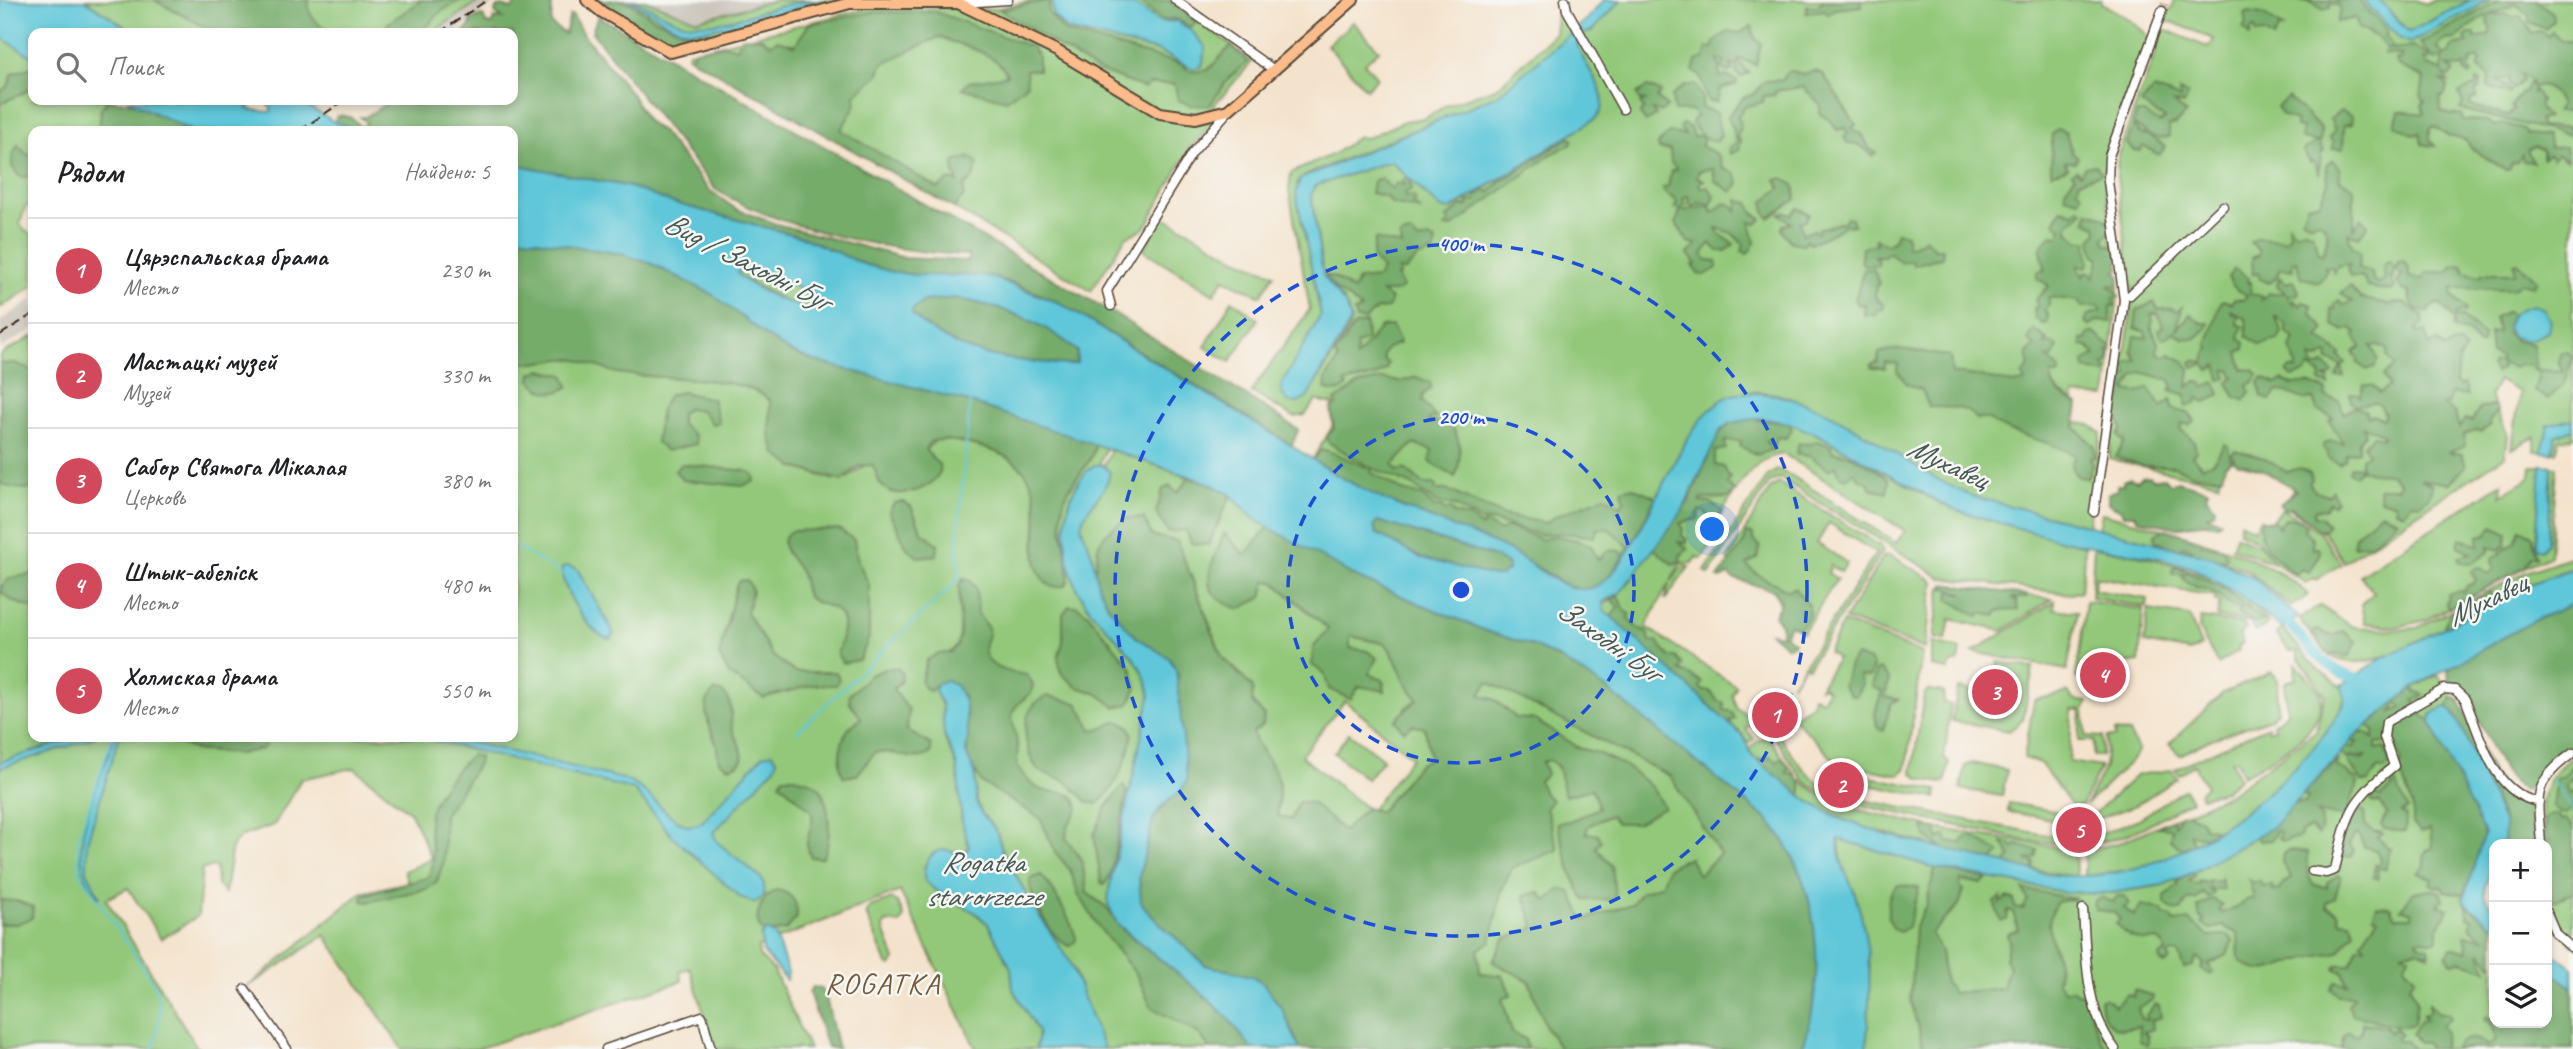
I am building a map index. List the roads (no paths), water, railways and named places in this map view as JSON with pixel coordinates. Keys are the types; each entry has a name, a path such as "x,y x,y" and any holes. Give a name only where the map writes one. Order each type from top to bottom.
{"main road":[{"path":"587,0 602,12 671,52 850,4 958,3 1057,51 1160,113 1196,118 1232,107 1353,0"}],"street":[{"path":"958,3 997,3 1008,0"},
{"path":"1175,0 1274,70"},
{"path":"1565,0 1623,109"},
{"path":"991,17 992,6 997,3"},
{"path":"2094,512 2124,300 2107,170 2109,156 2162,11"},
{"path":"1111,306 1107,290 1119,270 1192,153 1232,107"},
{"path":"2130,295 2223,206"},
{"path":"2312,871 2326,873 2335,870 2346,819 2364,790 2394,766 2384,737 2386,722 2444,689 2455,690 2465,699 2496,773 2518,795 2539,802"},
{"path":"2541,839 2539,802 2545,777 2573,753"},
{"path":"2083,909 2095,1010 2102,1029 2115,1049"},
{"path":"2552,925 2556,934 2573,949"},
{"path":"245,989 288,1049"},
{"path":"606,1049 702,1016 711,1049"}],"water":[{"path":"0,0 85,0 127,28 28,28 28,54 0,37"},
{"path":"627,0 643,4 684,23 709,24 789,4 822,0 753,20 696,31 677,28"},
{"path":"1055,0 1097,0 1111,5 1134,5 1161,22 1176,21 1191,30 1206,47 1202,66 1193,69 1158,51 1067,30 1054,16 1052,4"},
{"path":"1604,0 1621,0 1591,32 1584,33 1577,42 1601,91 1603,101 1595,119 1450,210 1440,208 1391,161 1314,186 1311,195 1323,275 1347,307 1351,321 1307,398 1298,403 1288,402 1281,392 1282,383 1321,315 1296,193 1300,179 1498,95 1584,22"},
{"path":"2363,0 2379,0 2409,32 2470,0 2490,0 2410,43 2399,38"},
{"path":"137,105 251,105 247,109 269,112 272,110 268,105 306,105 346,126 182,126"},
{"path":"518,165 630,187 670,202 802,237 863,264 893,272 988,276 1060,303 1346,480 1376,496 1512,552 1557,582 1577,589 1586,589 1606,579 1624,557 1697,425 1718,403 1742,393 1773,395 1804,403 1833,416 1918,468 1975,497 2212,557 2254,578 2298,617 2282,628 2241,596 2193,568 2164,559 2063,541 1952,509 1818,435 1789,423 1759,418 1731,423 1721,430 1682,512 1620,593 1603,602 1604,610 1744,737 1752,756 1808,801 1842,819 1887,835 2047,874 2081,876 2114,873 2177,853 2235,819 2286,776 2333,722 2345,701 2342,685 2381,659 2535,582 2573,568 2573,604 2535,620 2411,689 2359,733 2274,826 2194,872 2163,885 2104,894 2064,892 1935,868 1839,839 1841,859 1861,914 1868,952 1869,1009 1866,1049 1802,1049 1815,991 1814,929 1808,898 1785,842 1767,819 1607,689 1562,660 1534,646 1486,631 1358,578 1256,520 1231,495 1209,483 969,402 815,361 789,351 712,294 650,263 622,254 518,237","holes":["742,270 806,290 813,295 816,306 799,306 787,302 750,284 737,272","955,298 1020,316 1050,330 1077,351 1077,363 1068,365 1003,358 970,350 940,336 912,314 912,310 924,301","1378,521 1498,558 1508,565 1508,570 1500,576 1493,576 1421,558 1376,533 1374,526"]},
{"path":"2533,305 2544,309 2550,321 2548,332 2527,341 2513,337 2507,328 2509,318 2515,312"},
{"path":"2573,419 2573,429 2556,436 2553,453 2542,452 2548,425"},
{"path":"1094,465 1103,465 1110,472 1105,487 1087,512 1081,526 1092,554 1098,585 1108,606 1136,637 1169,658 1176,669 1187,780 1181,791 1162,806 1153,819 1139,877 1141,902 1152,916 1205,965 1252,976 1263,983 1282,1009 1300,1049 1252,1049 1228,1018 1204,995 1117,924 1108,904 1150,696 1142,670 1086,604 1071,571 1065,532 1067,512 1072,494 1081,478"},
{"path":"2541,465 2552,466 2548,543 2542,550 2537,548 2536,543"},
{"path":"568,566 577,569 614,633 611,639 595,631 578,611 562,576 562,568"},
{"name":"Rogatka starorzecze","path":"946,680 957,686 965,703 968,735 966,752 975,774 976,802 996,830 1003,852 1034,908 1069,960 1104,1049 1036,1049 1038,1032 1013,989 1011,968 988,924 976,913 935,890 925,881 925,865 931,856 945,850 963,854 969,847 962,822 957,766 944,734 942,705 935,691 937,684"},
{"path":"2445,706 2452,711 2504,824 2503,839 2489,839 2489,875 2484,892 2489,904 2489,923 2463,900 2484,834 2431,723 2432,714"},
{"path":"62,742 81,742 0,768 0,762"},
{"path":"112,742 117,742 87,842 87,871 100,898 87,882 82,863 82,842 86,820"},
{"path":"439,742 471,742 623,779 633,783 672,816 689,826 701,823 763,755 772,753 777,760 775,767 713,833 717,842 761,878 764,884 763,897 754,903 741,898 672,836 634,790"},
{"path":"766,930 775,935 788,973 786,980 763,952 761,936"},
{"path":"2552,952 2573,968 2573,988 2552,972"}],"waterway":[{"path":"797,732 956,582 960,575 957,546 970,400"},
{"path":"518,548 561,573"},
{"name":"Мухавец","path":"2279,613 2328,664 2339,672 2366,680"},
{"path":"110,742 78,840 79,871 153,982 160,1016 152,1049"},
{"path":"2551,779 2573,810"}],"tunnel":[{"path":"2162,11 2166,0"}],"railway":[{"path":"446,28 487,0"},
{"path":"306,126 338,105"},
{"path":"0,335 28,317"}],"place":[{"name":"Штык-абеліск","path":"2103,675"},
{"name":"Сабор Святога Мікалая","path":"1995,692"},
{"name":"Цярэспальская брама","path":"1775,715"},
{"name":"Мастацкі музей","path":"1841,785"},
{"name":"Холмская брама","path":"2079,830"}],"district":[{"name":"ROGATKA","path":"883,983"}],"water label":[{"name":"Bug / Заходні Буг","path":"747,261"},
{"name":"Заходні Буг","path":"1609,640"}]}
